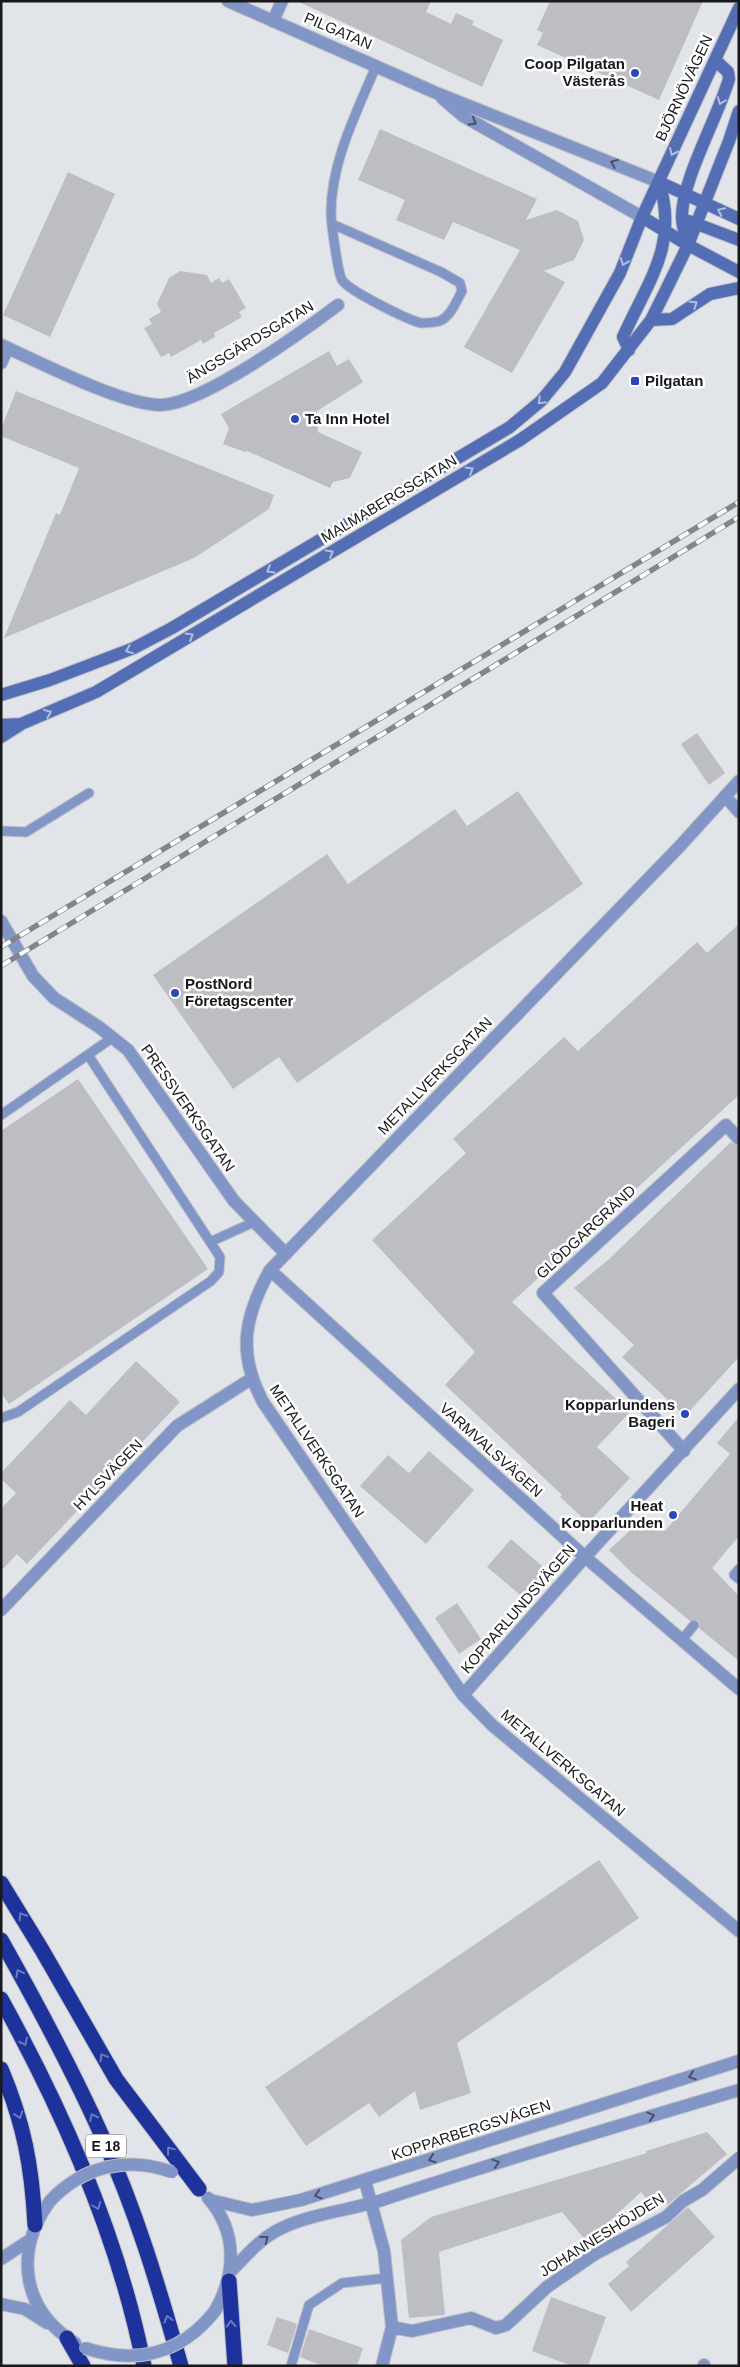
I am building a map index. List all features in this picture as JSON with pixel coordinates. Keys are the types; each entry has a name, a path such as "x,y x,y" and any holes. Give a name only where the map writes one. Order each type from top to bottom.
{"highway":[{"name":"E 18","path":"1,1882 116,2079 199,2189"},
{"name":"E 18","path":"1,1940 47,2023 103,2137 150,2258 181,2366"},
{"name":"E 18","path":"1,1999 55,2105 99,2211 124,2281 144,2366"},
{"name":"E 18","path":"1,2069 22,2124 32,2179 35,2225"},
{"name":"E 18","path":"230,2276 235,2366"},
{"name":"E 18","path":"62,2334 83,2366"}],"main road":[{"name":"BJÖRNÖVÄGEN","path":"659,182 739,8"},
{"path":"688,245 682,219 686,194 729,79 728,72 715,60"},
{"path":"704,202 739,111"},
{"path":"729,141 739,151"},
{"path":"629,350 623,337 661,256 666,232 666,206 659,182"},
{"name":"PILGATAN","path":"659,182 739,219"},
{"name":"MALMABERGSGATAN","path":"1,695 50,680 118,654 172,628 510,427 541,401 565,372 620,273 642,217 659,182"},
{"name":"MALMABERGSGATAN","path":"1,726 21,724 96,692 520,440 602,383 651,320 688,245 704,202"},
{"path":"642,217 666,216 682,219 739,240"},
{"name":"PILGATAN","path":"642,217 688,245 739,272"},
{"path":"651,320 672,319 710,294 739,288"},
{"path":"1,737 21,724"}],"street":[{"name":"PILGATAN","path":"228,1 434,92 659,182"},
{"path":"273,21 282,1"},
{"name":"PILGATAN","path":"434,92 463,116 642,217"},
{"name":"ÄNGSGÄRDSGATAN","path":"1,363 4,347 118,396 161,405 181,401 208,390 303,331 338,305"},
{"name":"METALLVERKSGATAN","path":"739,781 680,846 270,1270 258,1291 250,1316 246,1352 251,1379 263,1402 463,1695 492,1724 739,1931"},
{"path":"724,796 739,812"},
{"name":"PRESSVERKSGATAN","path":"1,921 33,976 54,998 128,1050 234,1201 286,1254"},
{"name":"GLÖDGARGRÄND","path":"684,1451 543,1293 726,1125 739,1139"},
{"name":"VARMVALSVÄGEN","path":"270,1270 584,1557 739,1688"},
{"name":"HYLSVÄGEN","path":"1,1610 177,1426 251,1379"},
{"name":"KOPPARLUNDSVÄGEN","path":"463,1695 584,1557 684,1451 739,1389"},
{"name":"KOPPARBERGSVÄGEN","path":"210,2200 252,2210 293,2202 365,2181 739,2061"},
{"path":"230,2276 255,2247 276,2231 307,2219 370,2204 511,2158 739,2090"},
{"name":"JOHANNESHÖJDEN","path":"392,2327 412,2331 471,2318 496,2328 506,2326 547,2287 596,2254 666,2217 683,2201 702,2190 739,2158"},
{"name":"E 18","path":"140,2164 172,2172 199,2189 210,2200 224,2223 229,2241 230,2276 214,2311 192,2335 159,2352 122,2356 85,2348 62,2334 40,2310 30,2288 27,2265 30,2240 35,2225 50,2201 74,2180 108,2166 140,2164"},
{"path":"365,2181 384,2251 388,2278 392,2327 382,2366"},
{"path":"1,2259 30,2240"},
{"path":"1,2304 25,2309 62,2334"}],"lane":[{"path":"332,224 441,272 460,283 462,290 452,309 441,320 422,323 354,292 341,279 332,224 333,186 340,156 376,66"},
{"path":"1,831 26,832 90,793"},
{"path":"1,1115 112,1038"},
{"path":"1,1418 18,1412 211,1282 219,1272 220,1257 88,1055"},
{"path":"210,1242 254,1222"},
{"path":"739,1569 734,1575 739,1579"},
{"path":"682,1640 694,1624"},
{"path":"291,2366 309,2305 342,2283 388,2278"}],"building":[{"path":"297,1 431,1 426,12 451,24 456,13 474,21 472,25 503,40 482,87"},
{"name":"Coop Pilgatan Västerås","path":"550,1 703,1 659,100 537,45 543,33 537,30"},
{"path":"380,129 537,199 526,220 557,210 578,221 584,240 574,260 544,271 565,282 512,373 464,347 520,250 453,222 444,240 396,220 405,200 358,180"},
{"path":"68,172 115,194 50,337 3,315"},
{"path":"180,271 207,275 211,283 219,278 222,283 229,279 246,308 239,312 242,317 214,333 215,337 203,344 201,340 171,357 169,353 161,357 144,328 152,324 149,319 161,312 157,304 169,278"},
{"path":"329,351 337,366 349,359 363,382 317,411 318,432 362,452 350,478 333,482 330,488 247,451 245,452 223,444 229,428 221,414"},
{"path":"16,391 274,495 269,509 194,558 4,638 56,513 60,515 79,468 1,436 1,429"},
{"path":"697,733 725,773 709,785 681,744"},
{"path":"518,791 583,884 297,1083 279,1057 233,1089 153,975 327,854 348,884 455,809 467,826"},
{"path":"739,924 739,1095 512,1302 630,1412 597,1447 630,1478 588,1523 560,1497 562,1495 445,1385 475,1352 372,1240 466,1153 453,1139 564,1037 578,1051 697,942 707,953"},
{"path":"78,1079 208,1269 9,1404 1,1393 1,1131"},
{"path":"731,1142 739,1147 739,1357 685,1416 622,1357 634,1345 574,1288 608,1260"},
{"path":"136,1361 180,1402 27,1564 17,1554 1,1571 1,1509 16,1493 1,1479 1,1473 70,1400 86,1415"},
{"path":"739,1417 739,1536 712,1568 739,1596 739,1661 699,1628 698,1620 690,1621 632,1573 609,1550 637,1524 665,1531 730,1454 717,1443"},
{"path":"429,1451 474,1490 426,1544 360,1486 388,1455 409,1473"},
{"path":"511,1539 549,1572 525,1599 487,1567"},
{"path":"457,1603 481,1639 459,1654 435,1618"},
{"path":"599,1860 639,1918 457,2043 471,2093 420,2110 415,2091 379,2117 369,2103 306,2146 265,2087"},
{"path":"707,2132 727,2154 667,2205 657,2194 650,2203 641,2192 587,2242 562,2212 439,2252 445,2315 409,2318 401,2240 431,2217 647,2153 646,2151"},
{"path":"688,2207 715,2237 631,2312 608,2284 629,2266 626,2262"},
{"path":"551,2297 606,2317 588,2366 572,2366 532,2351"},
{"path":"277,2317 297,2324 288,2353 267,2345"},
{"path":"309,2329 363,2348 357,2366 323,2366 300,2357"}],"railway":[{"path":"1,947 739,502"},
{"path":"1,966 739,517"}],"place":[{"name":"Coop Pilgatan Västerås","path":"635,73"},
{"name":"Pilgatan","path":"635,381"},
{"name":"Ta Inn Hotel","path":"295,419"},
{"name":"PostNord Företagscenter","path":"175,993"},
{"name":"Kopparlundens Bageri","path":"685,1414"},
{"name":"Heat Kopparlunden","path":"673,1515"}]}
